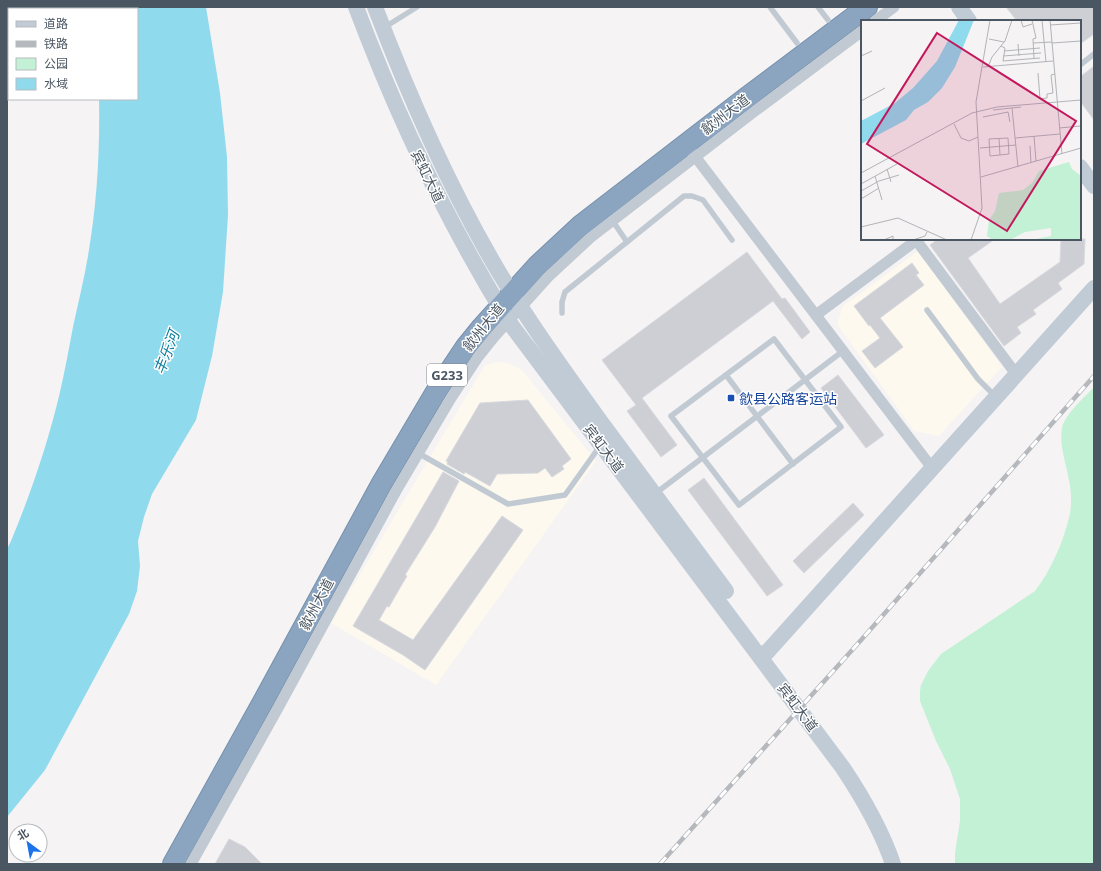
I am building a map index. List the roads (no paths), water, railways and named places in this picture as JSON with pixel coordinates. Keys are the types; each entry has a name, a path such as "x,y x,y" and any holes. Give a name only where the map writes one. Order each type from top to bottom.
{"highway":[{"name":"歙州大道","path":"158,864 253,694 363,489 400,426 454,340 506,300 549,236 594,197 797,43 823,13 845,7"},
{"name":"歙州大道","path":"173,864 382,483 411,433 465,348 537,266 580,226 690,150 867,7"}],"main road":[{"name":"宾虹大道","path":"356,7 390,94 417,154 450,220 506,300 602,444 765,654 852,761 865,780 888,823 905,864"},
{"name":"宾虹大道","path":"375,7 406,87 506,300 548,349 654,494 856,786 878,828 893,864"},
{"path":"959,7 968,20"},
{"path":"1081,168 1094,186"},
{"path":"765,654 1094,288"}],"street":[{"path":"876,20 894,7"},
{"path":"191,864 282,701 396,491 478,357 506,300 569,257 690,150 861,32"},
{"path":"690,150 932,468"},
{"path":"816,315 917,240 1016,374"}],"lane":[{"path":"383,28 410,9 417,7"},
{"path":"770,7 797,43"},
{"path":"1081,64 1094,54"},
{"path":"562,313 562,302 565,292 684,196 703,200 732,240"},
{"path":"612,220 627,242"},
{"path":"927,310 978,379 995,397"},
{"path":"774,339 841,427 739,505 672,416 726,375 774,339"},
{"path":"654,494 843,351"},
{"path":"726,375 793,464"},
{"path":"418,453 508,504 565,496 602,444"}],"water":[{"name":"丰乐河","path":"206,7 220,93 227,157 228,215 223,292 212,356 196,420 152,494 144,517 138,541 140,566 137,591 129,614 45,770 7,817 7,549 32,486 50,430 62,384 85,274 96,197 99,139 99,100 138,100 138,8 94,8"}],"railway":[{"path":"660,864 862,639 1094,376"}],"place":[{"name":"歙县公路客运站","path":"731,398"}]}
